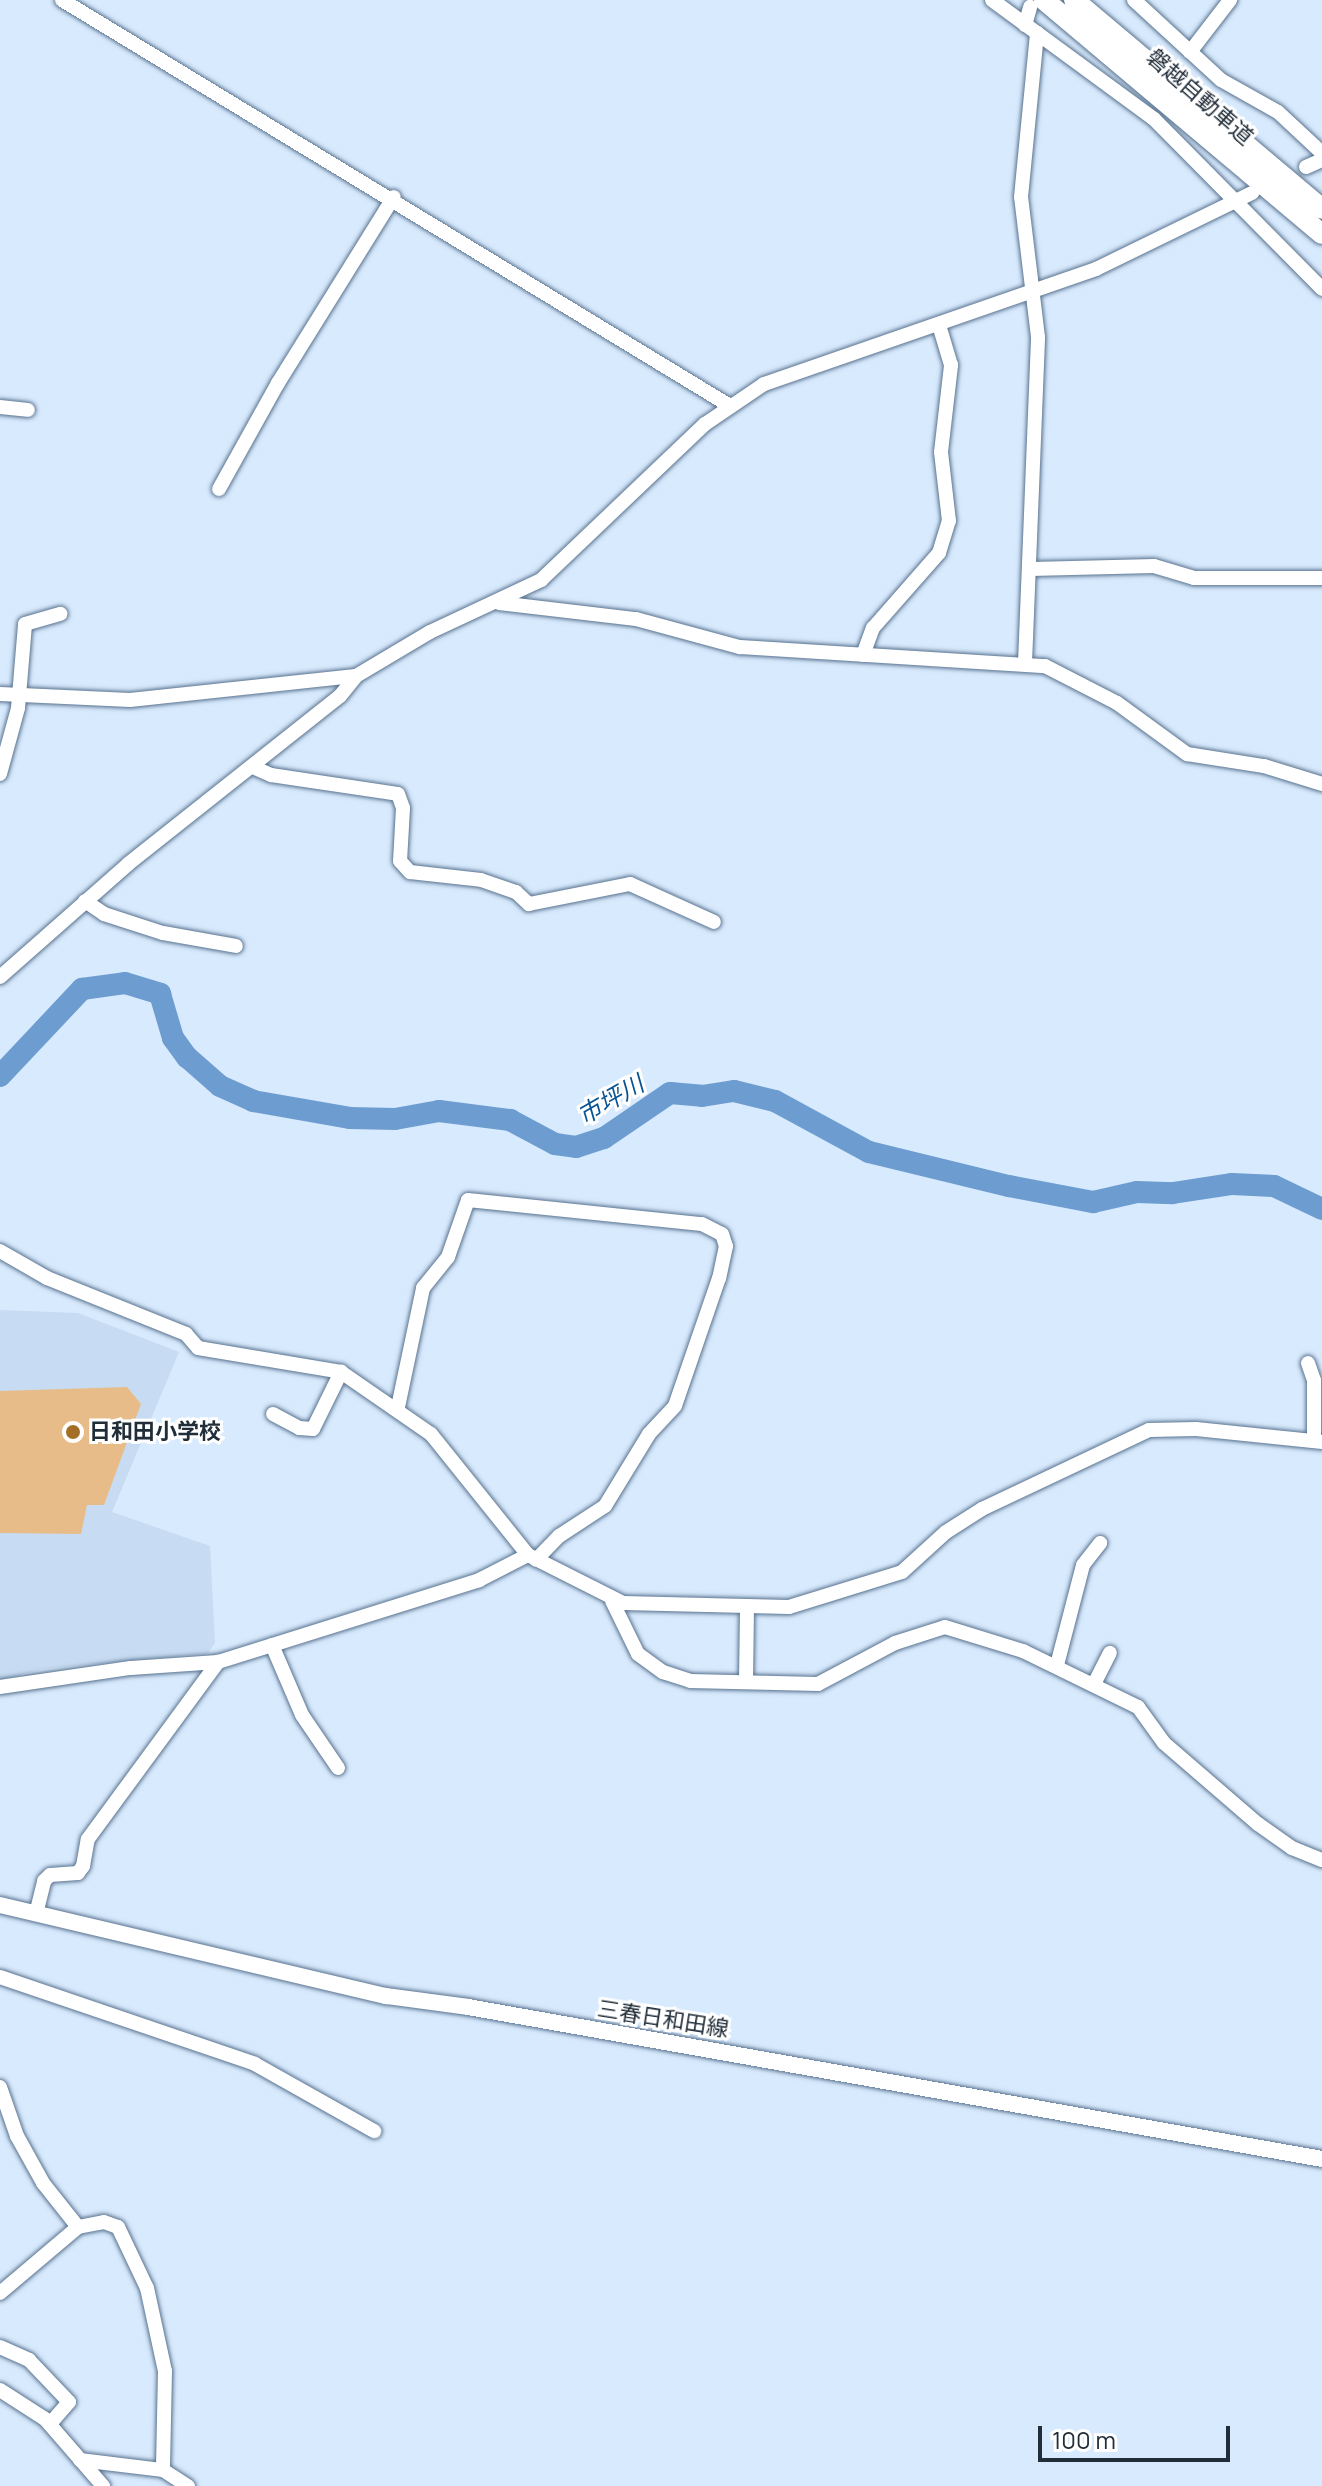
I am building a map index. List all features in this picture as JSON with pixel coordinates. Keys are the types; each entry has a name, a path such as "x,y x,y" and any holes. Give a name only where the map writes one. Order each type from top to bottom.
{"highway":[{"name":"磐越自動車道","path":"1074,0 1322,209"},
{"name":"磐越自動車道","path":"1037,3 1322,234"}],"main road":[{"name":"三春日和田線","path":"0,1905 386,1996 1322,2159"}],"street":[{"path":"62,0 284,138 394,197 730,406"},
{"path":"992,0 1154,119 1232,203 1322,289"},
{"path":"1134,0 1221,80 1289,120 1322,153"},
{"path":"1190,52 1230,0"},
{"path":"1025,663 1038,337 1021,197 1031,29 1037,3"},
{"path":"1306,167 1322,160"},
{"path":"0,977 85,901 340,696 356,676 430,632 499,603 541,580 730,406 790,371 1032,294 1252,193"},
{"path":"219,489 278,383 394,197"},
{"path":"863,655 873,628 939,553 949,521 941,452 951,365 939,325"},
{"path":"0,407 28,410"},
{"path":"1031,569 1154,566 1194,578 1322,578"},
{"path":"499,603 636,619 740,647 1025,663 1076,678 1187,754 1264,766 1322,784"},
{"path":"0,774 9,757 20,695 25,624 61,614"},
{"path":"0,694 139,700 356,676"},
{"path":"253,767 271,775 398,794 403,808 400,861 410,872 481,880 516,892 529,904 630,884 714,922"},
{"path":"85,901 104,914 163,933 236,946"},
{"path":"0,1687 131,1668 218,1662 479,1580 532,1558 605,1506 649,1434 675,1406 719,1278 726,1246 722,1234 702,1224 468,1200 448,1257 423,1288 398,1407"},
{"path":"0,1251 47,1278 186,1334 198,1348 341,1372 398,1407 431,1434 532,1558 612,1601 797,1606 902,1572 946,1532 982,1509 1129,1435 1196,1429 1318,1442 1314,1380 1308,1363"},
{"path":"273,1414 299,1428 313,1429 341,1372"},
{"path":"1057,1665 1083,1565 1100,1543"},
{"path":"612,1601 632,1646 663,1672 700,1682 746,1681 805,1686 829,1681 895,1643 945,1627 1057,1665 1144,1712 1164,1743 1258,1824 1292,1848 1322,1860"},
{"path":"746,1681 747,1606"},
{"path":"272,1645 302,1715 338,1768"},
{"path":"1094,1684 1110,1653"},
{"path":"36,1914 44,1881 50,1875 78,1873 83,1866 88,1839 218,1662"},
{"path":"0,1977 255,2064 374,2131"},
{"path":"0,2087 22,2146 78,2227"},
{"path":"0,2293 78,2227 104,2222 118,2227 147,2288 165,2371 163,2470"},
{"path":"0,2347 29,2360 69,2402 50,2424"},
{"path":"0,2390 50,2424 103,2486"},
{"path":"80,2460 163,2470 188,2486"}],"shaded area":[{"name":"日和田小学校","path":"0,1310 78,1313 179,1352 112,1512 210,1546 215,1643 208,1653 43,1669 0,1680"},
{"path":"127,1387 141,1404 104,1505 87,1505 81,1534 0,1533 0,1391"}],"waterway":[{"name":"市坪川","path":"0,1076 82,989 125,983 160,994 173,1038 187,1057 220,1086 253,1101 350,1118 395,1119 439,1111 510,1120 555,1144 576,1147 604,1138 670,1093 702,1096 734,1091 775,1101 869,1152 1009,1186 1093,1202 1137,1192 1173,1193 1232,1184 1274,1186 1322,1209"}],"place":[{"name":"日和田小学校","path":"73,1432"}]}
